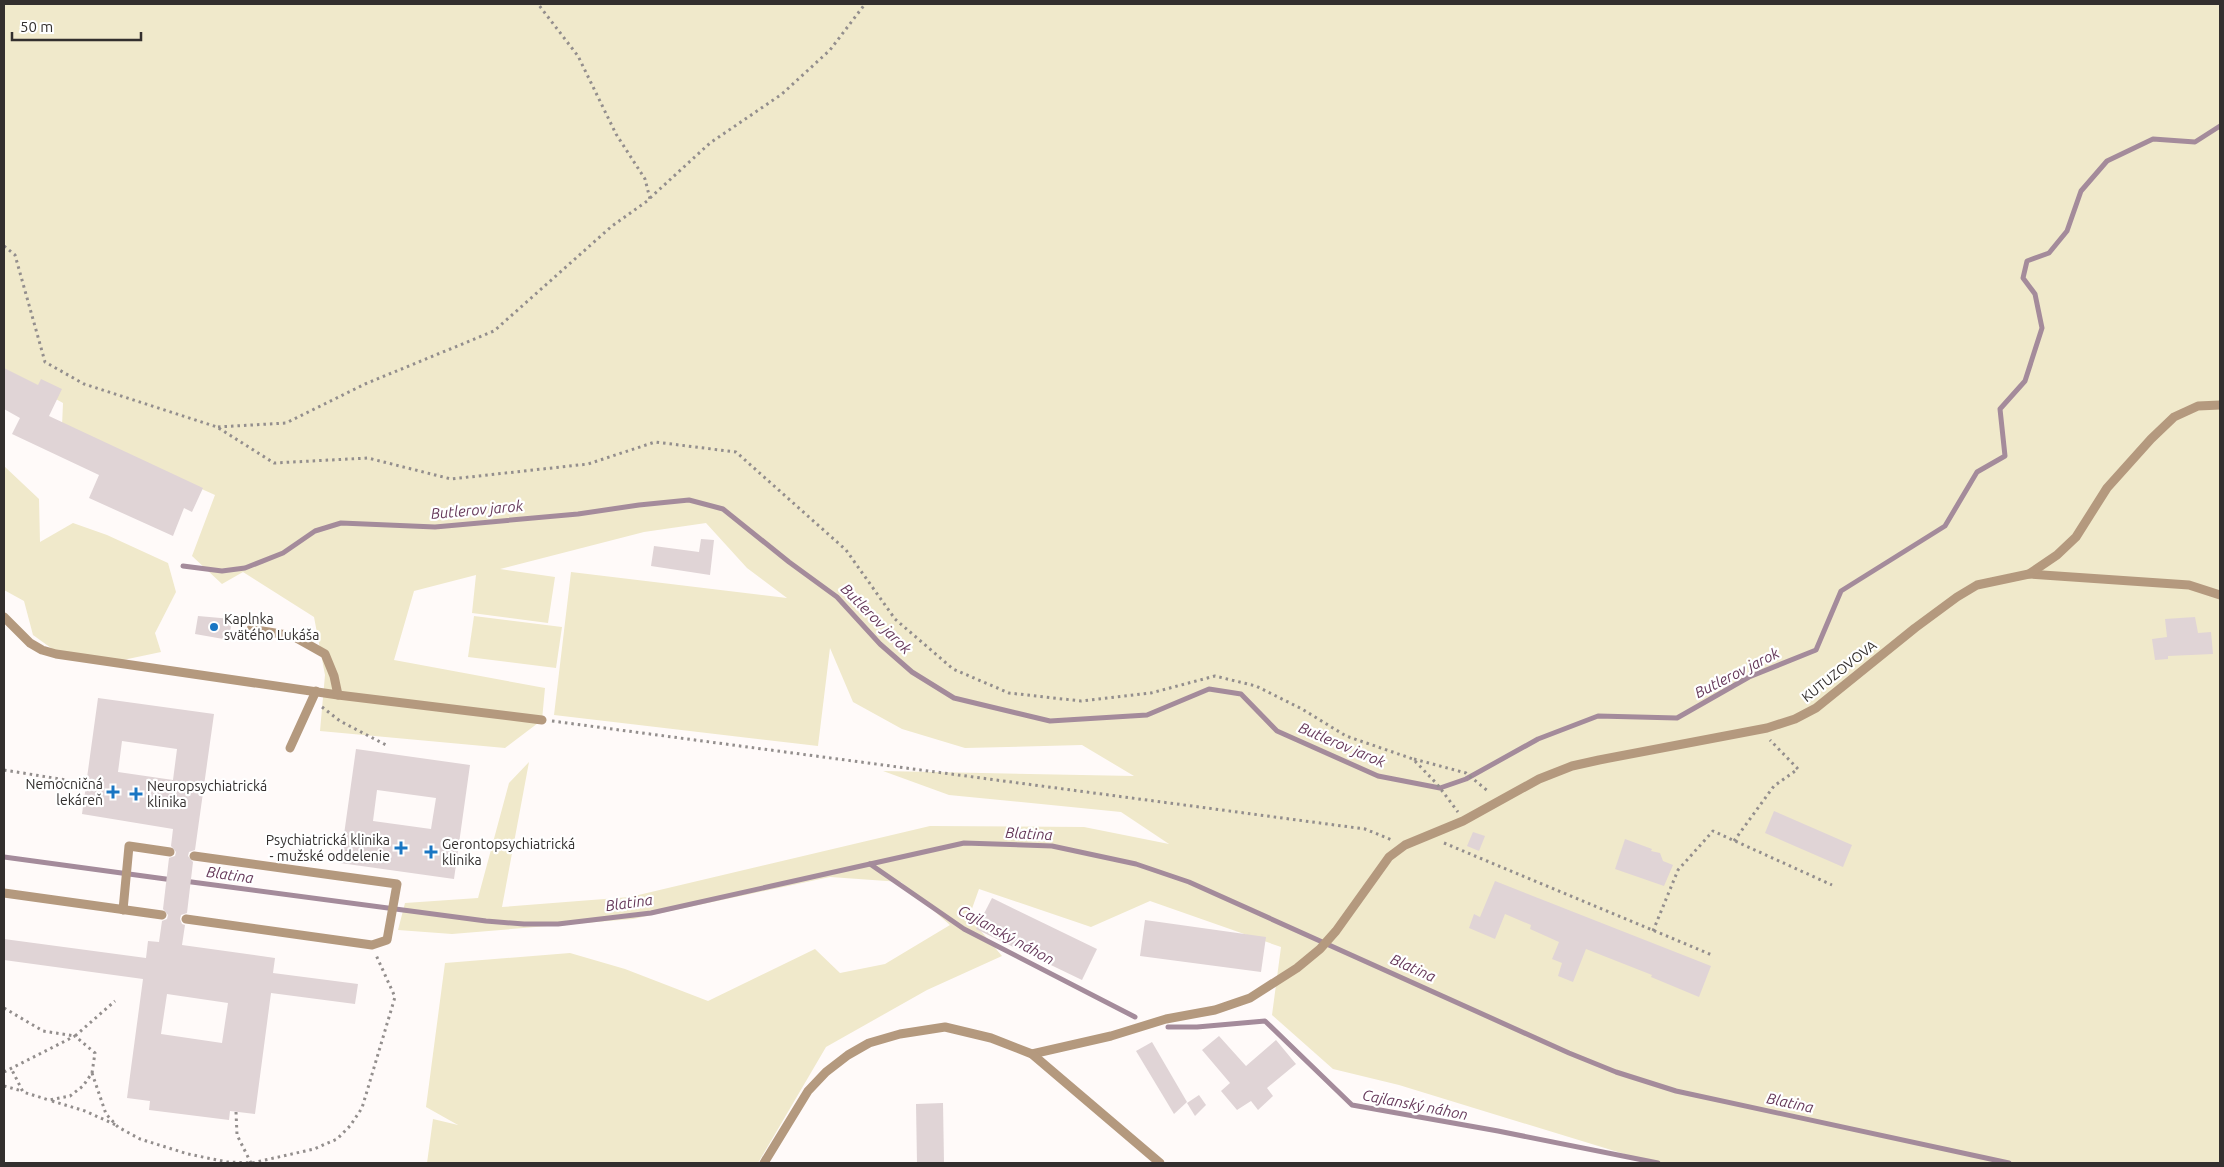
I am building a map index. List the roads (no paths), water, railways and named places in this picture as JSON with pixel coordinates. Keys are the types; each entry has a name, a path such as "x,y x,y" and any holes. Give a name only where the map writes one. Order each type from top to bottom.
{"lane":[{"name":"KUTUZOVOVA","path":"1032,1054 1101,1039 1166,1020 1232,1005 1250,998 1297,968 1320,949 1336,931 1389,857 1404,845 1463,821 1539,779 1572,766 1645,750 1760,730 1795,720 1816,708 1854,680 1915,628 1957,597 1977,585 2029,574 2057,556 2076,537 2107,488 2151,439 2174,417 2198,406 2220,405"},
{"path":"2029,574 2189,585 2220,595"},
{"path":"4,617 30,643 42,650 56,654 314,695 338,694 542,720"},
{"path":"251,629 293,636 325,654 334,676 338,694"},
{"path":"290,748 314,695"},
{"path":"123,910 129,846 170,852"},
{"path":"186,919 372,944 387,940 397,884 194,856"},
{"path":"4,893 162,915"},
{"path":"764,1163 808,1091 826,1072 848,1055 869,1043 900,1034 945,1027 991,1038 1032,1054 1160,1163"}],"waterway":[{"name":"Butlerov jarok","path":"183,566 222,571 245,568 283,553 315,531 341,523 435,527 578,514 689,500 723,509 789,562 837,597 880,644 912,672 954,698 1050,721 1147,715 1209,689 1241,694 1277,731 1378,776 1440,788 1466,779 1538,739 1598,716 1677,718 1749,677 1816,650 1841,591 1945,526 1977,472 2005,456 2000,409 2025,381 2042,328 2035,294 2023,278 2027,261 2049,253 2067,231 2081,191 2107,161 2153,139 2195,142 2220,126"},
{"name":"Blatina","path":"184,881 486,921 558,924 651,913 964,843 1052,846 1136,864 1189,882 1569,1053 1616,1072 1676,1091 2009,1163"},
{"name":"Blatina","path":"4,857 173,880"},
{"name":"Cajlanský náhon","path":"870,864 964,929 1135,1017"},
{"name":"Cajlanský náhon","path":"1168,1027 1197,1027 1265,1021 1352,1105 1498,1131 1658,1163"}],"place":[{"name":"Kaplnka svätého Lukáša","path":"214,627"},
{"name":"Nemocničná lekáreň","path":"113,792"},
{"name":"Neuropsychiatrická klinika","path":"136,794"},
{"name":"Psychiatrická klinika - mužské oddelenie","path":"401,848"},
{"name":"Gerontopsychiatrická klinika","path":"431,852"}]}
